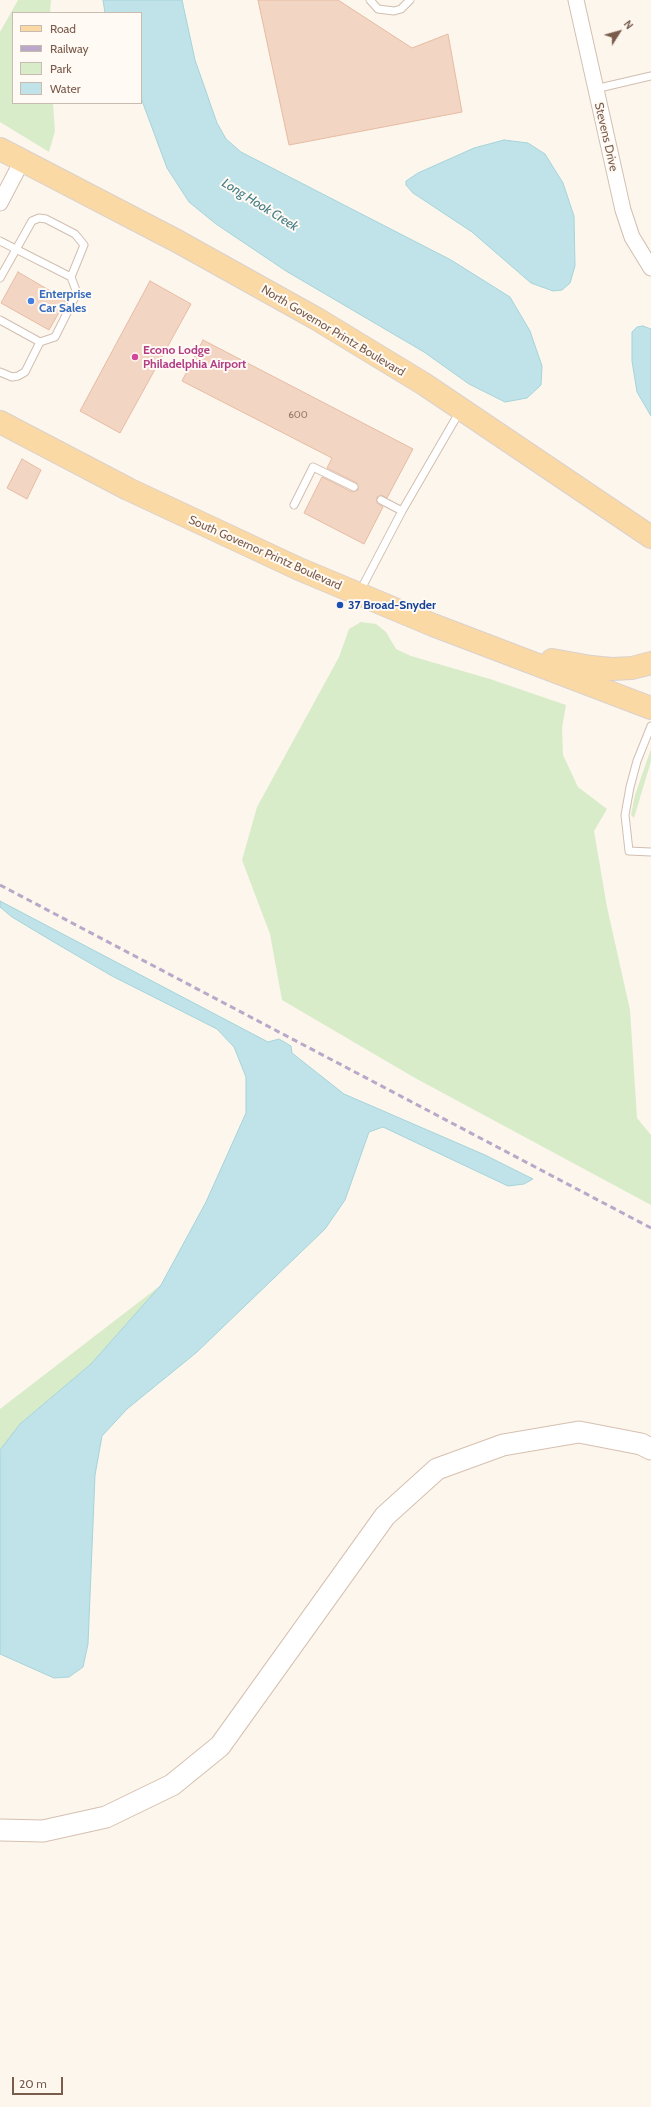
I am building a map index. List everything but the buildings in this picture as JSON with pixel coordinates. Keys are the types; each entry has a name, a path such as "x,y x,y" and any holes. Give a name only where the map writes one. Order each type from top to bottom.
{"main road":[{"name":"North Governor Printz Boulevard","path":"0,149 177,241 317,319 461,410 651,537"},
{"name":"South Governor Printz Boulevard","path":"0,422 188,518 358,595 651,708"},
{"path":"494,648 602,669 623,669 651,663"}],"street":[{"name":"Stevens Drive","path":"576,0 623,210 632,237 651,268"},
{"path":"0,203 22,161"},
{"path":"0,1830 43,1831 106,1817 172,1785 220,1746 385,1516 437,1469 503,1445 579,1432 640,1444 651,1449"}],"lane":[{"path":"370,0 378,9 394,12 401,9 410,0"},
{"path":"595,89 651,76"},
{"path":"0,278 32,221 39,218 46,219 75,234 84,245 71,277"},
{"path":"0,241 71,277 77,293 55,337 40,342 25,372 18,376 12,377 0,372"},
{"path":"0,320 40,342"},
{"path":"358,595 402,510 461,410"},
{"path":"294,504 313,467 354,487"},
{"path":"381,500 402,510"},
{"path":"651,726 637,761 630,786 625,815 629,851 651,852"}],"green space":[{"path":"18,0 51,0 50,12 12,12 12,104 53,104 55,131 49,152 0,122 0,32"},
{"path":"361,622 376,624 386,632 396,649 411,656 490,679 566,705 562,728 563,755 578,787 607,809 594,831 607,907 630,1010 637,1118 651,1135 651,1205 415,1078 282,1000 270,934 242,860 257,807 339,657 349,629"},
{"path":"651,749 651,761 634,818 631,815 635,795"},
{"path":"161,1285 91,1364 20,1424 0,1450 0,1409"}],"water":[{"name":"Long Hook Creek","path":"103,0 182,0 195,60 217,123 226,139 241,152 451,260 510,297 530,331 542,366 541,385 527,398 505,402 469,384 424,352 286,271 216,224 189,202 167,168 142,101 142,12 105,12"},
{"path":"504,140 528,143 545,154 563,183 574,216 575,266 570,283 562,290 553,291 531,283 472,232 413,193 406,185 406,181 418,173 474,148"},
{"path":"643,326 651,329 651,416 637,392 632,361 632,332 637,327"},
{"path":"0,901 268,1042 279,1039 291,1046 292,1053 344,1094 485,1155 533,1179 524,1184 508,1186 383,1127 369,1132 345,1200 325,1229 197,1352 127,1409 102,1436 95,1475 88,1644 83,1667 69,1677 54,1678 0,1654 0,1450 20,1424 91,1364 161,1285 206,1202 246,1113 246,1077 234,1047 217,1029 112,976 52,941 12,917 0,907"}],"railway":[{"path":"0,885 651,1228"}],"place":[{"name":"Enterprise Car Sales","path":"31,301"},
{"name":"Econo Lodge Philadelphia Airport","path":"135,357"},
{"name":"37 Broad-Snyder","path":"340,605"}]}
